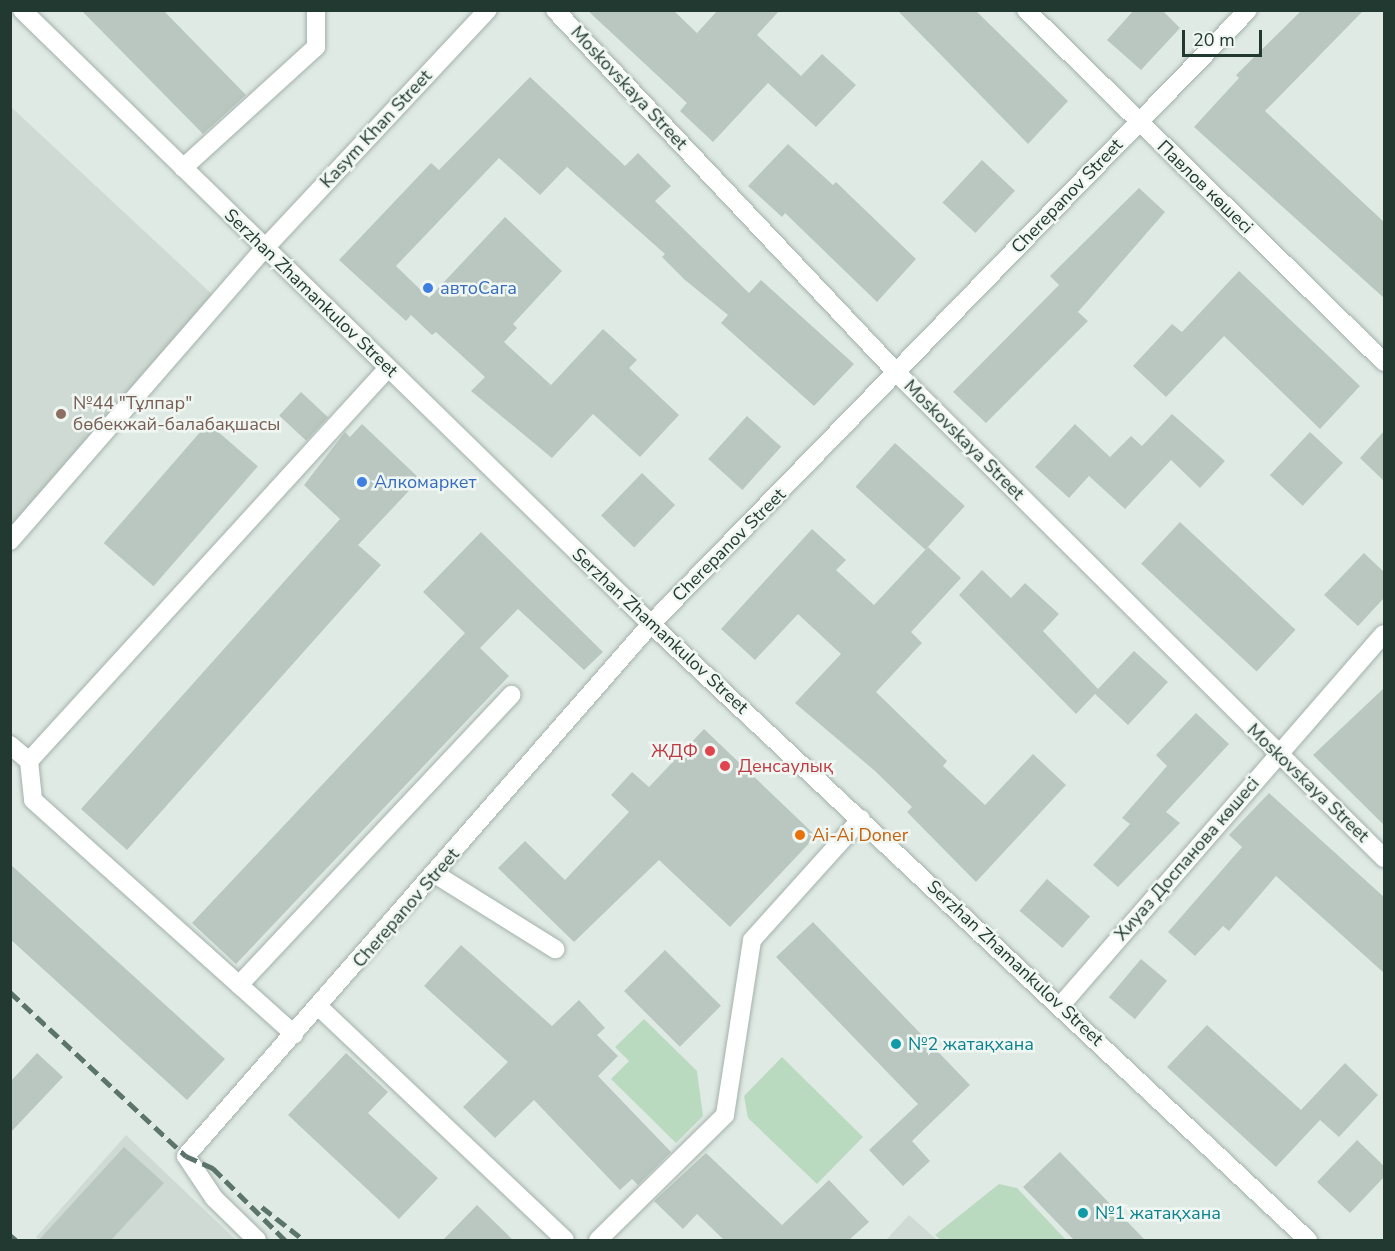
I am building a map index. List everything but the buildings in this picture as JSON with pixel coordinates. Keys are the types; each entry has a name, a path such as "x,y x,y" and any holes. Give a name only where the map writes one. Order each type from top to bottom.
{"street":[{"name":"Serzhan Zhamankulov Street","path":"22,10 651,624 1062,1004 1308,1240"},
{"path":"183,168 316,47 316,10"},
{"name":"Kasym Khan Street","path":"10,541 265,248 488,10"},
{"name":"Moskovskaya Street","path":"555,10 898,374 1384,858"},
{"name":"Павлов көшесі","path":"1026,10 1384,362"},
{"name":"Cherepanov Street","path":"257,1240 214,1198 186,1156 294,1034 321,1008 651,624 898,374 1248,10"},
{"path":"29,761 388,368"},
{"name":"Хиуаз Доспанова көшесі","path":"1062,1004 1384,634"},
{"path":"239,984 511,695"},
{"path":"10,745 29,761 33,800 294,1034"},
{"path":"598,1240 725,1115 752,939 861,819"},
{"path":"435,874 555,949"},
{"path":"321,1008 565,1240"}],"shaded area":[{"name":"№44 \"Тұлпар\" бөбекжай-балабақшасы","path":"11,107 214,296 11,531"},
{"path":"126,1135 236,1240 39,1240 36,1237"},
{"path":"909,1215 937,1240 886,1240"}],"green space":[{"path":"644,1019 697,1071 703,1116 676,1143 611,1079 629,1061 615,1047"},
{"path":"782,1057 863,1137 817,1184 748,1118 744,1096"},
{"path":"999,1184 1017,1188 1066,1240 941,1240 935,1235"}],"railway":[{"path":"10,992 186,1156 213,1168 285,1240"},
{"path":"262,1207 304,1240"},
{"path":"10,1235 16,1240"}],"place":[{"name":"автоСага","path":"428,288"},
{"name":"№44 \"Тұлпар\" бөбекжай-балабақшасы","path":"61,414"},
{"name":"Алкомаркет","path":"362,482"},
{"name":"ЖДФ","path":"710,751"},
{"name":"Денсаулық","path":"725,766"},
{"name":"Ai-Ai Doner","path":"800,835"},
{"name":"№2 жатақхана","path":"896,1044"},
{"name":"№1 жатақхана","path":"1083,1213"}]}
